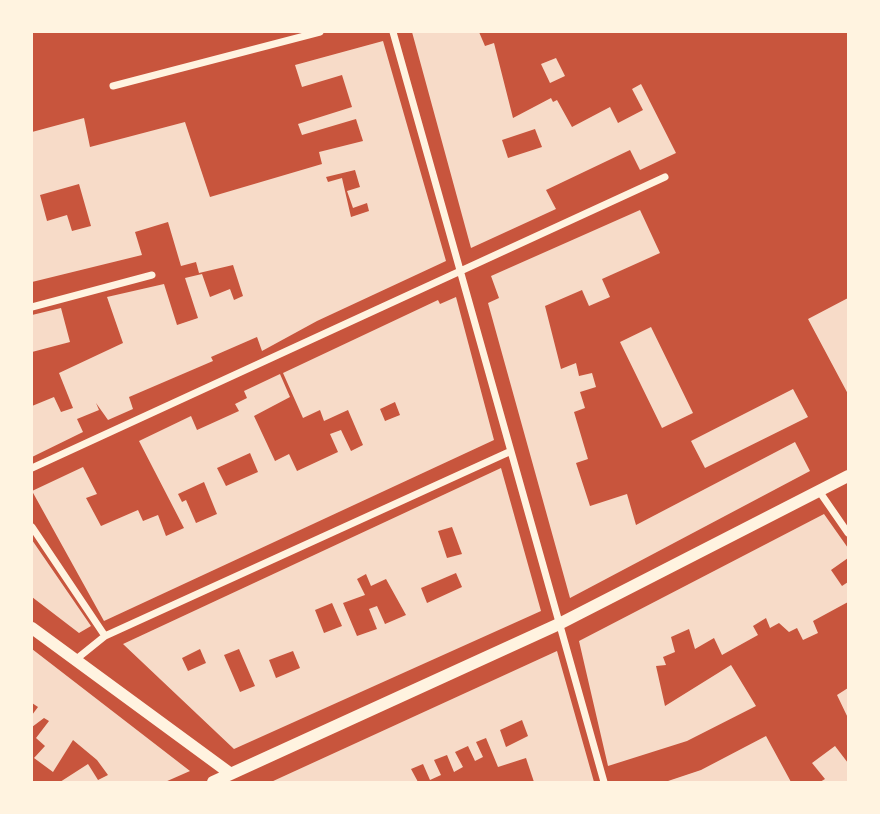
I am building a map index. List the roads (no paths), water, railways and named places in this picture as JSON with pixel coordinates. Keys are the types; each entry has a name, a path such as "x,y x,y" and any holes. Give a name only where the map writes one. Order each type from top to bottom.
{"street":[{"path":"113,86 320,32"},
{"path":"393,32 604,782"},
{"path":"32,468 665,177"},
{"path":"32,307 152,275"},
{"path":"74,660 105,636 509,452"},
{"path":"213,782 236,778 559,624 849,476"},
{"path":"819,491 849,533"},
{"path":"32,527 105,636"},
{"path":"32,628 236,778"}]}
